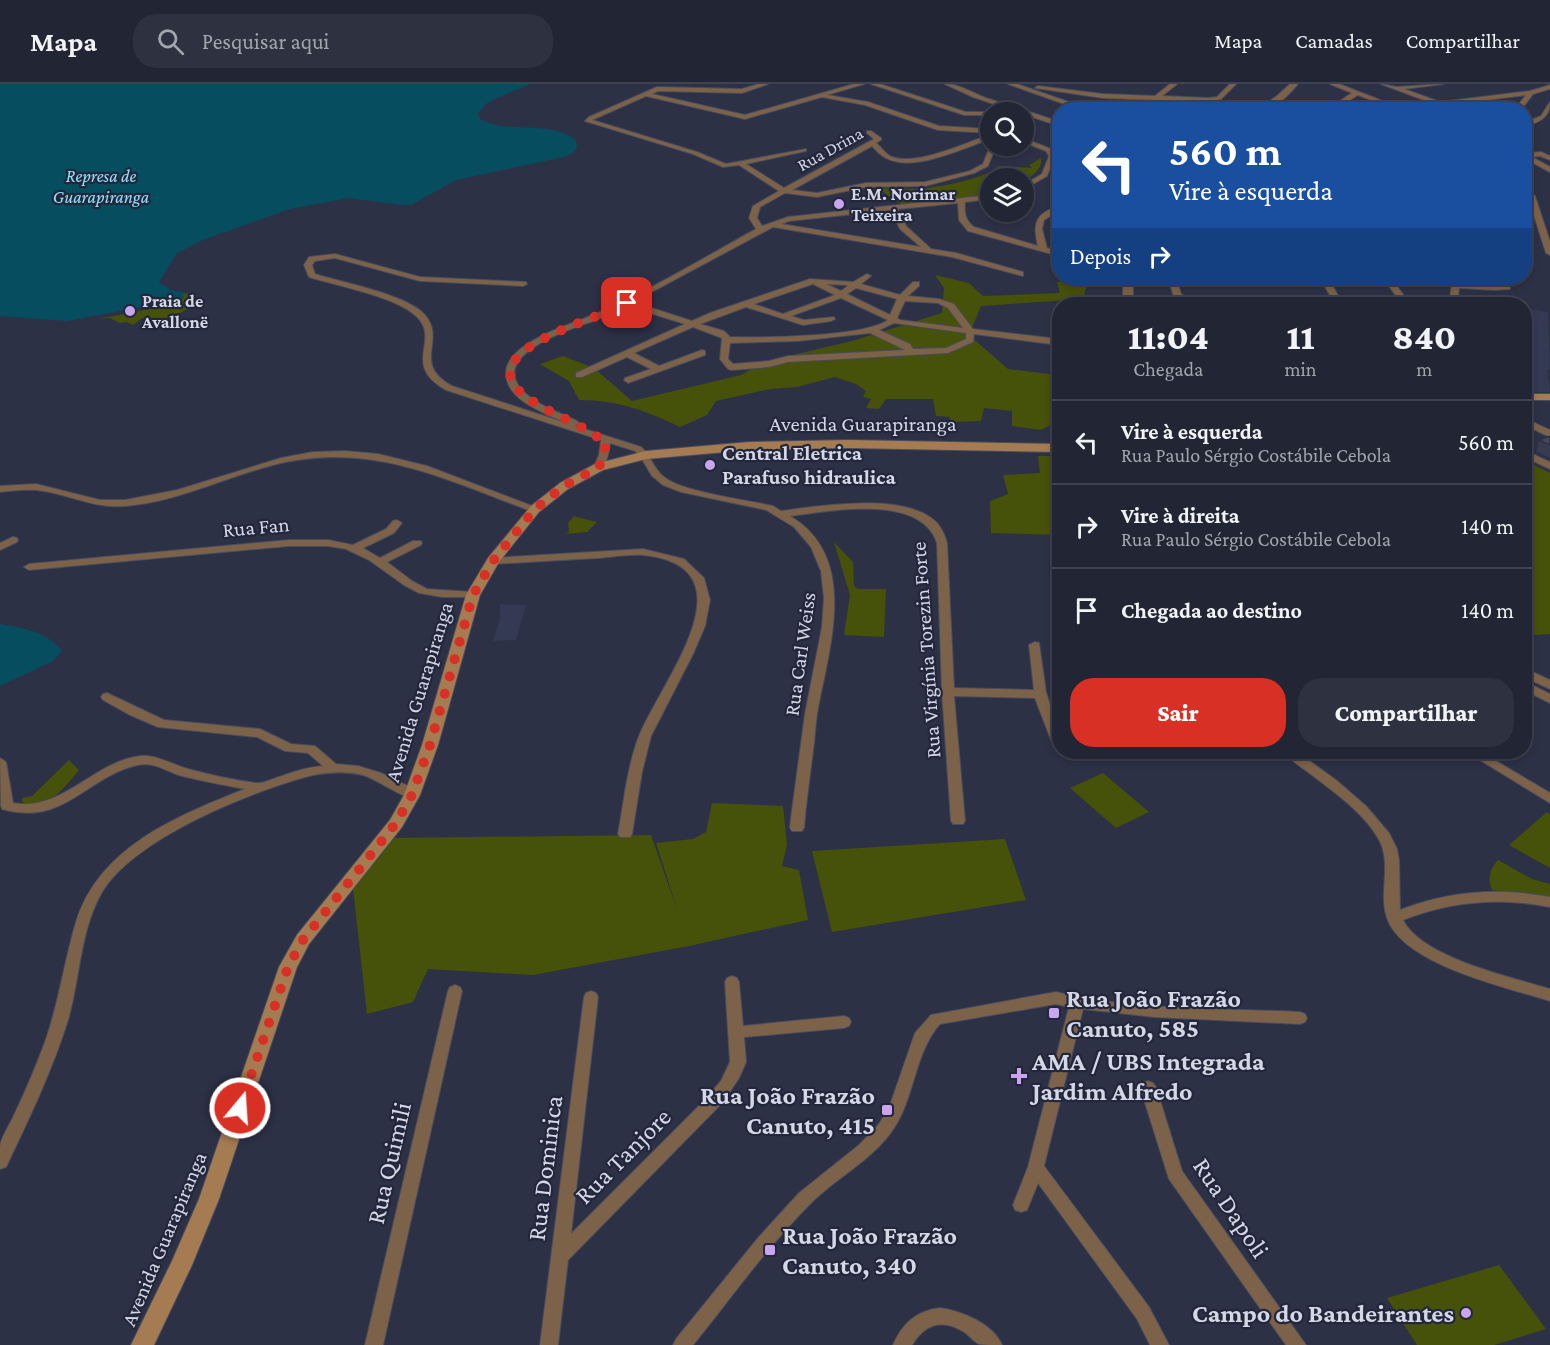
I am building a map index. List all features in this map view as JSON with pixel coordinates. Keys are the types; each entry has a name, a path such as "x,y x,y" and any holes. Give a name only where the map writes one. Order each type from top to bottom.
{"main road":[{"path":"1532,397 1550,397"},
{"name":"Avenida Guarapiranga","path":"142,1345 181,1265 209,1199 288,967 303,940 396,823 412,795 430,745 473,595 493,561 535,509 564,486 599,467 646,454 749,446 849,444 1052,446"}],"street":[{"path":"765,84 742,91 657,89 591,117 588,121 695,153 725,166 804,150"},
{"path":"644,94 745,117 861,84"},
{"path":"874,84 966,114 980,113"},
{"path":"948,84 979,99 991,102"},
{"path":"1011,84 1064,102"},
{"path":"1030,91 1048,84"},
{"path":"1156,98 1174,84"},
{"path":"1038,87 1103,96 1217,99 1233,84"},
{"path":"1273,102 1294,84"},
{"path":"1333,84 1380,102"},
{"path":"1384,84 1432,102"},
{"path":"1393,88 1440,84"},
{"path":"1455,102 1532,93 1550,87"},
{"path":"1342,102 1357,93"},
{"path":"1524,102 1532,93"},
{"path":"821,96 866,103 938,128 980,130"},
{"path":"1532,122 1543,117 1550,104"},
{"path":"1034,115 1052,121"},
{"path":"938,128 944,145"},
{"name":"Rua Drina","path":"761,230 753,218 755,209 879,138 869,132"},
{"path":"872,143 888,158 899,160 922,159 944,145 980,139"},
{"path":"1034,144 1049,150 1052,156 1045,175 1034,182"},
{"path":"1532,155 1541,154 1550,158"},
{"path":"742,164 783,191 825,194 866,185 930,183 984,167 989,156"},
{"path":"1532,160 1550,170"},
{"path":"594,436 524,397 514,385 510,373 511,366 515,359 536,342 561,329 627,303 772,225 803,216 980,198"},
{"path":"1532,199 1550,253"},
{"path":"962,201 960,214 962,221 971,229 1052,252"},
{"path":"894,208 903,227 929,251"},
{"path":"1043,249 1038,234 1039,221 1044,215 1052,211"},
{"path":"772,225 929,251 1020,274"},
{"path":"523,284 420,279 328,255 312,259 308,265 312,275 392,301 420,315 431,336 427,353 428,368 434,378 448,388 638,449 646,454"},
{"path":"784,316 841,295 867,276"},
{"path":"579,375 696,325 713,315 813,281 854,285 902,298 939,301 947,304 970,332 969,340 948,350 788,359 769,364 731,367 724,359 726,337 721,333 696,325 627,303"},
{"path":"813,281 908,325 1052,341"},
{"path":"726,340 807,339 884,327 894,320 902,298 916,284"},
{"path":"1474,285 1498,289 1507,287 1506,285"},
{"path":"746,304 803,323 831,319"},
{"path":"871,330 907,346 909,350 906,353"},
{"path":"628,380 702,353"},
{"path":"629,354 658,369"},
{"path":"1532,425 1550,435"},
{"path":"599,467 604,455 606,440"},
{"path":"0,489 35,487 89,502 127,503 183,492 270,463 315,455 356,454 385,459 434,473 535,509"},
{"name":"Rua Carl Weiss","path":"646,454 656,475 668,484 681,489 751,503 782,514 798,525 816,547 824,564 831,600 811,717 797,828"},
{"path":"1532,457 1550,466"},
{"name":"Rua Virgínia Torezin Forte","path":"782,514 832,508 882,508 913,514 933,524 942,543 948,692 958,821"},
{"path":"355,548 390,531 397,523"},
{"path":"0,548 13,540"},
{"name":"Rua Fan","path":"29,567 289,543 324,542 355,548 421,590 433,593 473,595"},
{"path":"379,562 417,543"},
{"path":"493,561 643,552 668,554 681,559 699,575 705,589 703,618 645,735 625,834"},
{"path":"1035,645 1043,710 1052,730"},
{"path":"1532,676 1550,685"},
{"path":"1532,689 1550,699"},
{"path":"948,692 1040,694"},
{"path":"107,697 162,724 260,733 289,748 311,749 333,768"},
{"path":"1299,759 1342,792 1366,815 1390,848 1393,865 1391,898 1394,918 1403,934 1429,952 1461,966 1550,995"},
{"path":"1484,759 1550,799"},
{"path":"0,762 8,806 17,809 34,810 58,801 95,780 140,760 261,788"},
{"path":"0,1162 42,1074 61,1018 86,914 95,892 127,855 147,841 199,814 261,788 333,768 360,769 379,775 412,795"},
{"path":"1394,918 1431,904 1462,896 1484,894 1550,902"},
{"path":"732,982 737,1032 844,1022"},
{"name":"Rua Quimili","path":"374,1345 455,992"},
{"name":"Rua Dominica","path":"549,1345 591,997"},
{"path":"682,1345 764,1243 805,1198 865,1150 885,1129 897,1109 923,1033 936,1019 1056,998 1077,1004 1154,1011 1300,1018"},
{"path":"1021,1205 1036,1167 1077,1004"},
{"name":"Rua Tanjore","path":"561,1255 726,1086 736,1072 737,1032"},
{"name":"Rua Dapoli","path":"1148,1087 1175,1174 1297,1345"},
{"path":"1036,1167 1143,1312 1160,1345"},
{"path":"902,1345 919,1322 943,1317 963,1321 979,1331 993,1345"}],"shaded area":[{"path":"1532,309 1548,312 1550,368 1547,370 1550,392 1532,392"},
{"path":"500,604 526,605 516,640 493,641 500,619"}],"green space":[{"path":"1041,158 1040,166 1034,174 1034,168 1029,165"},
{"path":"998,166 1032,168 996,168"},
{"path":"980,176 980,197 904,206 877,188 916,189"},
{"path":"935,275 969,283 983,296 1060,293 1058,285 1087,285 1084,297 1052,297 1052,301 981,306 969,335 1008,369 1052,374 1052,424 1041,430 1012,426 1012,411 984,408 981,421 950,422 950,417 936,416 933,399 886,399 879,409 866,408 871,399 863,397 866,391 856,384 835,377 797,387 770,389 716,401 707,415 680,427 631,408 606,402 579,400 569,381 540,364 563,356 594,368 632,401 741,375 763,362 852,341 942,313 944,288"},
{"path":"187,293 197,298 190,308 170,318 142,318 133,325 126,322 120,323 110,318 98,319 176,304 184,297 181,295"},
{"path":"1038,456 1052,456 1052,535 991,533 990,501 1008,494 1003,475 1040,473"},
{"path":"1532,464 1550,473 1550,634 1532,635"},
{"path":"574,516 597,522 587,532 565,534 569,532 568,523"},
{"path":"834,542 853,562 854,586 858,589 886,589 884,637 844,635 850,595"},
{"path":"69,760 79,770 61,790 39,804 31,805 22,802 22,798 32,796"},
{"path":"1103,773 1149,812 1116,828 1070,788"},
{"path":"712,803 783,806 787,845 782,866 799,870 808,920 689,946 533,975 428,969 413,1002 367,1014 353,889 390,838 651,835 678,912 656,843 693,839 706,832"},
{"path":"1547,812 1550,814 1550,868 1509,845"},
{"path":"1005,839 1026,900 832,932 812,851"},
{"path":"1498,860 1532,879 1550,884 1550,897 1492,890 1490,874"},
{"name":"Campo do Bandeirantes","path":"1499,1265 1546,1329 1494,1345 1417,1345 1387,1298"}],"water":[{"name":"Represa de Guarapiranga","path":"0,84 531,84 486,104 478,114 480,119 504,126 553,130 576,140 577,148 573,153 564,157 456,180 413,204 401,205 349,198 290,209 203,240 177,253 159,282 171,290 187,293 178,300 67,321 0,316"},
{"path":"0,624 42,635 62,651 53,661 0,686"}],"building":[{"path":"1550,436 1550,445 1539,440"}],"place":[{"name":"E.M. Norimar Teixeira","path":"839,204"},
{"name":"Praia de Avallonë","path":"130,311"},
{"name":"Central Eletrica Parafuso hidraulica","path":"710,465"},
{"name":"Rua João Frazão Canuto, 585","path":"1054,1013"},
{"name":"AMA / UBS Integrada Jardim Alfredo","path":"1019,1076"},
{"name":"Rua João Frazão Canuto, 415","path":"887,1110"},
{"name":"Rua João Frazão Canuto, 340","path":"770,1250"},
{"name":"Campo do Bandeirantes","path":"1466,1313"}],"route":[{"path":"240,1108 288,967 303,940 396,823 412,795 430,745 473,595 512,534 535,509 564,486 599,467 604,455 606,440 594,436 524,397 514,385 510,373 511,366 524,350 536,342 561,329 627,303"}]}
